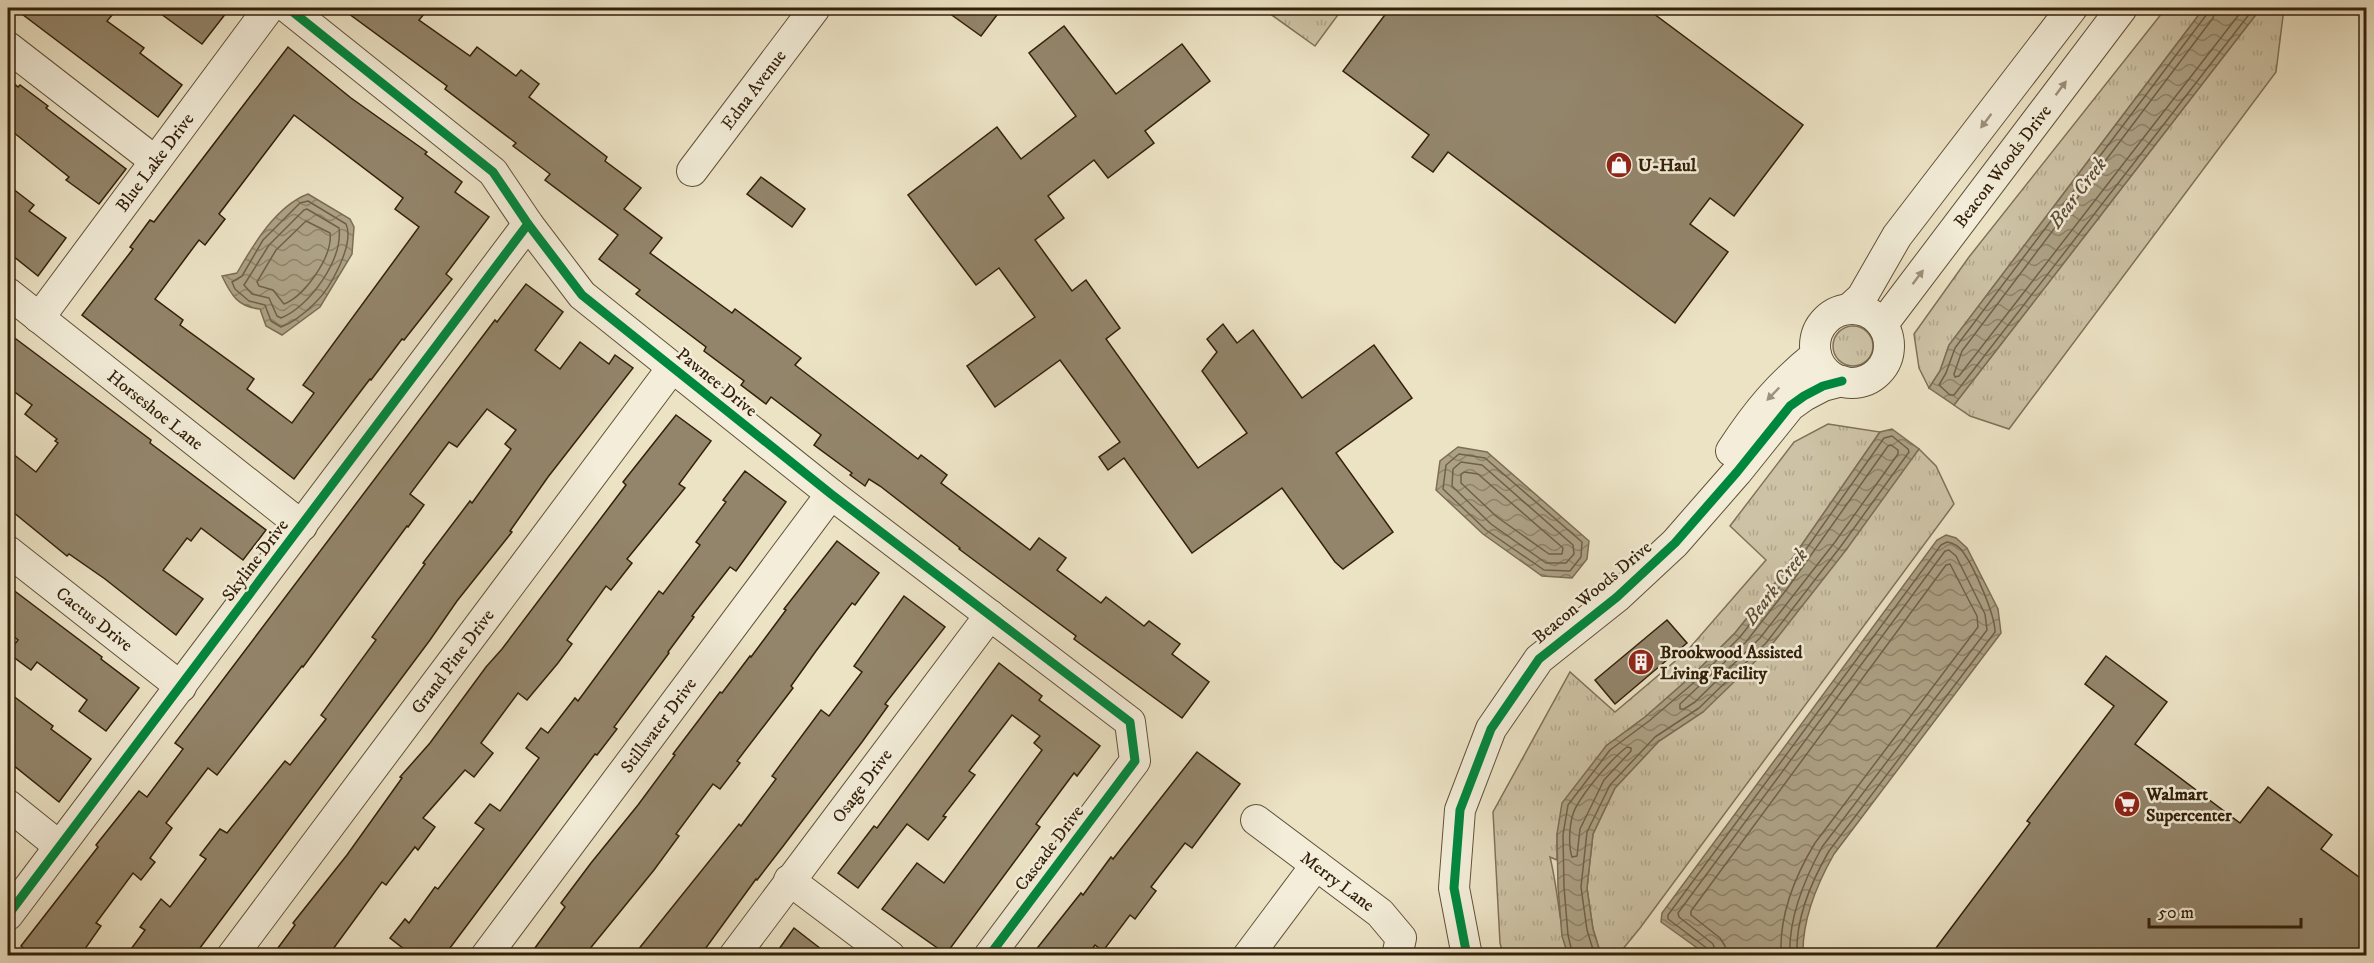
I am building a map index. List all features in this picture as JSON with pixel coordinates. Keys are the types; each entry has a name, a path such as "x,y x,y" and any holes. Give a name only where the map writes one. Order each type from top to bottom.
{"street":[{"name":"Blue Lake Drive","path":"39,318 269,8"},
{"name":"Pawnee Drive","path":"288,8 493,172 528,224 582,295 831,494 1130,722 1135,761"},
{"name":"Edna Avenue","path":"692,171 815,8"},
{"path":"1849,309 1862,297 1897,236 2072,8"},
{"name":"Beacon Woods Drive","path":"1467,956 1454,888 1460,810 1491,729 1539,659 1617,597 1675,543 1737,472 1790,406 1823,386 1842,381 1862,382 1877,373 1883,366 1889,346 1888,335 1883,324 2122,8"},
{"path":"8,46 155,161"},
{"name":"Skyline Drive","path":"8,915 528,224"},
{"name":"Horseshoe Lane","path":"8,293 302,526"},
{"path":"1842,381 1828,375 1820,366 1816,355 1817,332 1823,322 1832,314 1849,309 1865,310 1883,324"},
{"name":"Beacon Woods Drive","path":"1675,543 1705,491 1762,405 1816,355"},
{"name":"Grand Pine Drive","path":"232,956 672,368"},
{"name":"Stillwater Drive","path":"486,956 831,494"},
{"name":"Cactus Drive","path":"8,551 181,687"},
{"name":"Osage Drive","path":"734,956 990,615"},
{"name":"Cascade Drive","path":"989,956 1135,761"},
{"path":"8,805 59,846"},
{"name":"Merry Lane","path":"1256,819 1380,912 1401,938 1397,956"},
{"path":"1248,956 1316,866"},
{"path":"789,880 890,956"}],"green space":[{"path":"1262,8 1343,8 1315,46"},
{"path":"2166,8 2204,8 1949,345 1940,371 1929,388 1919,368 1914,334 1969,257"},
{"path":"2261,8 2284,8 2276,72 2009,429 1970,416 1954,405"},
{"path":"1853,326 1867,332 1873,346 1867,360 1853,366 1839,360 1833,346 1839,332"},
{"path":"1828,424 1880,432 1776,582 1735,633 1694,674 1645,717 1606,746 1557,834 1557,860 1550,857 1568,955 1503,955 1500,943 1493,812 1570,672 1615,712 1687,651 1766,560 1730,526 1794,442"},
{"path":"1919,449 1936,466 1954,504 1640,928 1618,955 1601,955 1593,929 1587,888 1593,834 1615,788 1659,741 1703,712"}],"water":[{"name":"Bear Creek","path":"2204,8 2261,8 1954,405 1929,388 1940,371 1949,345"},
{"path":"308,194 350,219 354,227 352,254 320,307 282,335 266,326 260,309 246,306 236,299 222,276 237,273 266,228 286,207"},
{"name":"Beark Creek","path":"1892,429 1919,449 1846,550 1770,647 1703,712 1659,741 1615,788 1593,834 1587,888 1593,929 1601,955 1568,955 1562,936 1558,887 1557,834 1562,803 1606,746 1645,717 1694,674 1735,633 1776,582 1880,432"},
{"path":"1458,447 1487,452 1589,541 1587,559 1572,578 1542,576 1483,534 1436,490 1440,461"},
{"path":"1946,535 1956,538 1967,548 1998,609 2001,633 1834,854 1808,916 1803,955 1707,955 1661,922 1662,913 1937,540"}],"building":[{"path":"14,8 118,8 107,21 144,48 140,53 182,85 158,117"},
{"path":"153,8 230,8 202,44"},
{"path":"341,8 429,8 419,20 470,56 477,47 516,76 521,70 539,84 529,97 607,157 605,161 641,188 624,209 662,238 650,253 732,313 735,309 801,358 795,365 918,459 921,455 947,475 941,483 1030,550 1039,538 1066,558 1057,570 1101,603 1106,597 1144,626 1149,621 1180,644 1172,654 1209,682 1182,718 1074,639 1076,636 959,549 880,486 869,479 865,486 850,475 852,473 814,445 821,435 771,397 766,404 741,385 744,381 704,351 706,347 636,294 640,290 599,259 618,235 545,180 550,174 513,146 516,143 445,89 447,86"},
{"path":"942,8 986,8 997,15 981,36"},
{"name":"U-Haul","path":"1390,8 1646,8 1803,125 1734,216 1710,198 1690,224 1728,252 1675,323 1448,152 1433,172 1412,157 1429,135 1343,71"},
{"path":"1064,26 1116,94 1182,44 1210,81 1145,131 1154,143 1108,178 1094,160 1048,196 1064,218 1035,240 1072,291 1086,280 1120,328 1106,339 1198,468 1247,433 1202,371 1217,352 1207,339 1223,324 1237,343 1253,330 1302,398 1374,345 1412,398 1336,453 1393,532 1343,569 1335,562 1282,488 1192,553 1124,458 1108,470 1099,457 1120,442 1060,360 995,407 967,366 1035,317 999,268 976,285 908,195 997,127 1021,159 1076,116 1029,53"},
{"path":"288,47 351,98 427,152 425,154 462,182 455,192 489,217 446,274 452,279 370,379 294,479 82,315 133,249 130,247 150,220 154,222","holes":["294,115 403,198 395,209 419,227 303,385 314,393 292,423 247,389 254,379 180,325 183,320 155,299 199,240 205,245 225,219 219,214"]},
{"path":"8,78 48,106 46,108 126,169 99,204 66,180 69,177 8,128"},
{"path":"761,177 805,209 792,227 747,194"},
{"path":"8,185 34,205 29,211 66,238 38,276 8,252"},
{"path":"526,284 563,312 535,350 560,369 580,342 609,364 615,355 633,368 548,477 510,531 512,532 457,601 194,956 126,956 145,930 140,927 161,899 170,907 206,859 200,855 220,829 227,833 285,761 290,765 326,719 321,715 376,640 372,637 425,564 423,563 470,501 472,503 511,449 505,444 516,430 487,409 457,447 449,442 410,494 424,505 303,667 217,775 208,768 166,823 172,828 150,858 155,862 141,880 133,873 96,923 101,926 80,956 33,956 21,946 139,791 147,797 183,749 175,743 495,320 497,322"},
{"path":"8,333 266,530 243,560 201,528 191,541 187,538 163,570 203,599 176,635 105,579 69,554 67,556 8,508 8,450 36,472 58,443 55,441 57,439 25,414 32,405 8,387"},
{"path":"676,415 711,441 679,484 685,488 627,559 632,563 611,590 606,586 567,640 572,644 558,663 527,700 518,693 481,743 493,753 474,777 465,770 423,818 435,827 418,850 415,847 386,885 382,882 328,956 272,956 295,925 293,923 347,855 402,778 400,777 430,743 502,649 626,485 623,482"},
{"path":"745,471 786,502 736,571 730,567 692,616 694,617 669,653 614,727 617,729 597,755 595,754 444,956 413,956 390,938 405,919 409,923 435,887 438,889 484,829 475,823 490,804 500,811 539,758 526,748 541,728 548,733 575,698 578,701 659,591 663,594 700,545 696,542 726,502 723,500"},
{"path":"837,541 879,573 855,605 852,603 816,651 791,686 793,688 737,761 740,763 720,789 713,784 676,834 679,836 654,870 584,956 529,956 565,907 561,903 638,805 720,692 722,693 751,657 786,610 784,609"},
{"path":"8,586 139,688 106,731 79,711 87,700 37,662 31,670 8,653 18,640 8,632"},
{"path":"904,596 945,627 885,704 888,706 862,742 756,879 700,956 633,956 739,824 741,826 776,779 772,776 821,710 829,716 862,672 854,666"},
{"name":"Brookwood Assisted Living Facility","path":"1667,620 1687,643 1615,704 1595,680"},
{"name":"Walmart Supercenter","path":"2106,656 2167,702 2135,744 2240,823 2268,787 2332,835 2321,849 2367,883 2367,956 1930,956 2030,823 2027,821 2114,706 2085,684"},
{"path":"999,663 1042,696 1039,700 1100,746 1077,776 1074,773 1036,824 1040,827 946,954 882,909 917,863 944,883 1042,750 1034,743 1040,736 1012,715 969,771 975,775 943,816 946,817 928,840 907,824 858,888 838,873 874,826 877,828"},
{"path":"8,692 53,726 51,729 91,759 59,802 8,761"},
{"path":"1197,752 1240,784 1192,848 1185,843 1151,887 1156,891 1135,919 1130,915 1103,951 1095,945 1087,956 1031,956 1081,893 1083,895 1111,857 1113,859"},
{"path":"794,928 830,956 774,956"}],"cycle path":[{"path":"288,8 493,172 528,224 582,295 831,494 1130,722 1135,761 989,956"},
{"path":"8,915 528,224"},
{"path":"1467,956 1454,888 1460,810 1491,729 1539,659 1617,597 1675,543 1737,472 1790,406 1823,386 1842,381"}],"place":[{"name":"U-Haul","path":"1619,165"},
{"name":"Brookwood Assisted Living Facility","path":"1641,662"},
{"name":"Walmart Supercenter","path":"2127,804"}]}
